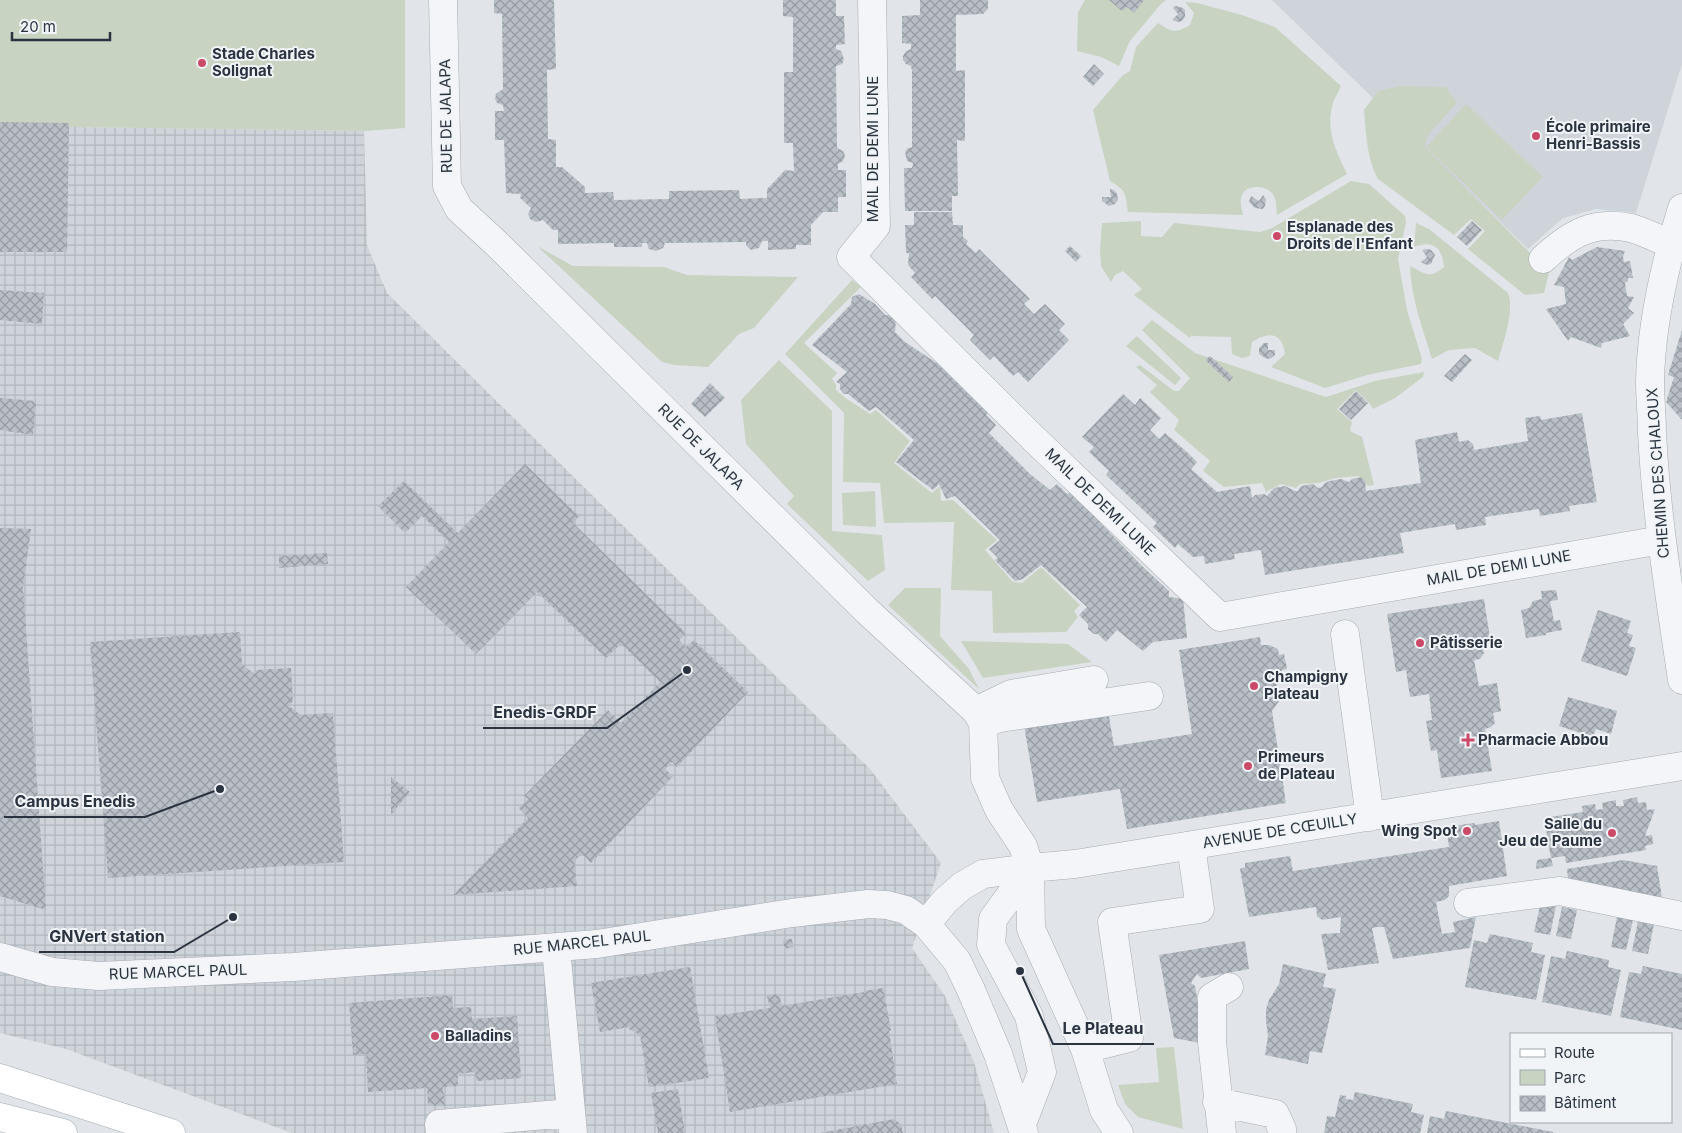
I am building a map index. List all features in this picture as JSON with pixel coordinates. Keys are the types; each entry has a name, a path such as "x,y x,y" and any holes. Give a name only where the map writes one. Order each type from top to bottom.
{"main road":[{"path":"0,1078 171,1133"},
{"path":"0,1117 63,1133"}],"street":[{"name":"RUE DE JALAPA","path":"443,0 447,186 459,209 497,244 867,611 980,717"},
{"name":"MAIL DE DEMI LUNE","path":"872,0 876,226 852,257 1032,437 1220,617 1661,540"},
{"name":"CHEMIN DES CHALOUX","path":"1681,214 1671,244 1656,312 1650,382 1661,540 1682,680"},
{"path":"1543,258 1576,233 1598,226 1631,228 1671,244"},
{"path":"1346,634 1370,817"},
{"path":"980,717 1011,694 1094,680"},
{"path":"980,717 1000,718 1149,696"},
{"path":"980,717 985,778 999,810 1023,846 1030,868 1031,929 1086,1049 1104,1110 1120,1133"},
{"name":"AVENUE DE CŒUILLY","path":"926,924 946,900 962,886 983,874 1075,864 1682,766"},
{"path":"1086,1049 1129,1038 1112,922 1200,908 1191,846"},
{"path":"1023,1128 1042,1072 1028,1016 991,945 992,919 1030,868"},
{"path":"1468,903 1560,891 1682,916"},
{"name":"RUE MARCEL PAUL","path":"0,957 52,972 99,976 293,967 597,944 792,914 868,904 887,905 906,910 926,924 956,961 971,990 998,1054 1023,1128"},
{"path":"440,1133 439,1124 572,1123 556,948"},
{"path":"1222,1133 1217,1102 1212,1042 1212,998 1229,987"},
{"path":"1217,1102 1275,1114 1282,1133"}],"shaded area":[{"name":"École primaire Henri-Bassis","path":"1272,0 1682,0 1682,64 1636,213 1596,209 1563,218 1528,249"},
{"path":"0,126 364,131 367,245 387,293 870,769 941,863 912,948 945,996 974,1062 994,1133 292,1133 66,1049 0,1033"}],"green space":[{"name":"Stade Charles Solignat","path":"0,0 405,0 405,128 364,131 0,126"},
{"path":"1085,0 1166,0 1130,41 1119,66 1101,57 1077,51 1078,12"},
{"path":"1185,2 1197,3 1242,15 1275,27 1341,86 1334,99 1330,125 1336,150 1347,174 1277,215 1273,194 1267,189 1258,187 1253,187 1242,194 1243,215 1128,212 1124,193 1120,187 1110,181 1093,110 1123,75 1130,71 1136,47 1158,23 1174,31 1181,30 1190,25 1194,13"},
{"path":"1401,86 1446,87 1457,103 1427,136 1425,147 1549,272 1544,293 1525,295 1468,249 1485,231 1471,219 1454,235 1378,179 1369,155 1364,110 1378,91"},
{"path":"1466,104 1543,177 1502,220 1426,147"},
{"path":"1351,181 1369,184 1405,216 1406,222 1398,259 1407,310 1422,359 1421,364 1367,375 1325,388 1271,367 1285,354 1281,341 1278,338 1269,335 1258,338 1252,342 1250,356 1242,358 1232,354 1231,337 1191,336 1190,338 1134,295 1142,289 1123,271 1115,275 1111,282 1101,266 1102,223 1141,221 1141,236 1162,237 1174,223 1260,232 1272,228"},
{"path":"1416,223 1429,229 1508,293 1510,300 1509,317 1498,361 1475,348 1449,350 1432,359 1415,302 1410,266 1427,274 1439,271 1444,267 1441,254 1435,247 1426,244 1414,247"},
{"path":"537,246 573,266 664,267 687,275 798,277 754,328 739,334 708,367 674,365 662,362"},
{"path":"852,280 861,287 804,343 837,373 832,379 836,385 836,390 870,414 876,410 910,441 894,463 932,493 940,486 941,501 953,500 997,540 985,550 1013,582 1022,583 1041,567 1080,605 1074,611 1078,617 1066,632 993,633 992,591 951,590 954,522 884,523 880,483 843,482 844,413 785,354"},
{"path":"1152,320 1195,353 1326,397 1375,381 1424,372 1423,377 1395,398 1373,409 1356,390 1337,409 1352,422 1350,431 1362,437 1374,485 1368,486 1359,476 1335,478 1319,483 1300,484 1296,488 1281,484 1266,492 1262,483 1224,487 1203,471 1210,461 1174,430 1179,420 1150,392 1157,385 1136,367 1140,365 1174,391 1179,391 1190,378 1142,330"},
{"path":"1137,336 1181,378 1175,385 1126,346"},
{"path":"779,360 832,411 832,531 882,535 885,570 868,581 787,504 794,496 746,444 741,400"},
{"path":"875,491 876,527 843,525 842,493"},
{"path":"905,588 941,588 940,636 969,669 979,689 888,605"},
{"path":"961,641 1068,644 1092,662 983,678"},
{"path":"1174,1047 1183,1129 1138,1117 1125,1104 1118,1085 1159,1082 1156,1048"}],"building":[{"path":"494,0 554,0 556,69 547,70 548,139 556,140 556,167 562,167 585,187 585,193 613,192 614,200 669,199 669,191 739,190 740,199 767,198 767,189 785,170 794,171 793,143 784,143 784,72 793,72 793,17 783,16 783,0 836,0 836,16 844,16 845,44 836,45 836,49 841,51 844,59 842,64 836,66 837,148 843,151 845,156 843,161 838,164 838,170 846,170 846,197 838,197 838,212 823,212 811,225 811,245 796,245 796,249 768,250 768,241 762,241 759,248 751,250 746,245 746,242 665,243 663,248 656,251 649,249 647,243 642,243 642,247 614,247 614,243 558,244 558,230 553,230 543,220 536,222 530,219 528,214 531,208 520,198 521,194 506,193 504,140 495,140 495,111 504,111 503,105 497,103 495,99 496,94 503,89 502,14 494,13"},
{"path":"920,0 988,0 988,9 983,14 956,15 956,71 965,70 965,141 957,140 958,196 952,196 952,211 905,211 904,168 912,168 913,163 907,161 905,152 912,147 912,71 911,66 903,60 906,51 911,49 911,44 902,43 902,16 920,15"},
{"path":"1109,0 1144,0 1134,13 1127,7 1122,11"},
{"path":"1175,6 1185,10 1185,17 1182,21 1172,20 1178,14 1173,8"},
{"path":"1094,64 1104,74 1093,86 1083,77"},
{"path":"0,122 69,123 67,252 0,252"},
{"path":"1110,189 1114,190 1117,194 1118,200 1115,204 1109,206 1102,201 1102,197 1111,197"},
{"path":"1263,195 1266,199 1263,209 1255,208 1249,202 1251,196 1259,201"},
{"path":"914,212 952,212 953,225 963,225 963,237 968,241 966,244 976,253 979,249 1030,299 1024,304 1034,314 1045,304 1065,324 1059,330 1069,340 1028,382 1018,372 1013,376 994,356 990,360 970,340 974,335 935,296 932,299 911,277 915,273 908,265 909,253 906,253 905,225 914,225"},
{"path":"1472,221 1482,230 1467,246 1457,237"},
{"path":"1070,246 1081,256 1076,262 1065,251"},
{"path":"1597,247 1625,251 1623,256 1624,262 1630,261 1633,278 1628,278 1628,281 1625,283 1627,296 1634,297 1628,308 1634,313 1623,324 1630,336 1602,343 1601,348 1571,337 1568,341 1546,309 1566,304 1564,287 1554,285 1569,257 1572,260"},
{"path":"1428,249 1435,255 1431,264 1427,265 1421,262 1427,257 1422,250"},
{"path":"0,290 44,293 42,324 0,320"},
{"path":"859,294 875,304 885,315 896,316 895,332 905,342 938,364 990,410 986,415 996,425 989,433 1030,474 1050,490 1057,484 1067,494 1071,492 1141,565 1169,591 1169,597 1183,599 1187,638 1153,642 1143,651 1117,630 1106,642 1098,634 1094,634 1088,629 1088,624 1079,615 1087,607 1041,565 1023,579 1015,581 995,560 998,558 989,549 1000,540 955,496 946,499 939,484 933,490 896,462 914,440 876,407 869,411 848,394 844,394 840,389 840,384 836,382 847,372 812,345 851,304 852,297"},
{"path":"1682,330 1682,420 1666,402 1674,377 1668,375"},
{"path":"1264,343 1268,343 1268,350 1275,350 1275,355 1271,358 1267,359 1259,354 1259,348"},
{"path":"1465,354 1472,360 1452,382 1444,376"},
{"path":"1210,356 1233,377 1229,382 1205,360"},
{"path":"710,383 725,398 705,417 691,404"},
{"path":"1356,391 1368,403 1351,420 1339,409"},
{"path":"1123,394 1135,405 1140,398 1161,418 1150,430 1159,439 1165,433 1187,452 1197,462 1191,469 1217,492 1250,486 1252,498 1255,495 1264,494 1267,496 1274,488 1285,486 1298,491 1301,486 1313,484 1318,488 1330,481 1341,479 1349,482 1352,479 1361,477 1365,481 1366,491 1421,483 1415,440 1457,432 1459,442 1468,440 1473,444 1474,450 1528,441 1525,418 1540,416 1541,420 1582,413 1597,502 1569,506 1570,511 1540,516 1539,509 1485,517 1486,525 1456,530 1455,524 1400,533 1404,553 1265,575 1261,550 1234,554 1235,559 1205,564 1204,556 1193,557 1178,544 1175,548 1153,527 1157,523 1106,475 1109,471 1089,452 1094,447 1082,437"},
{"path":"0,398 36,401 33,435 0,430"},
{"path":"525,464 579,516 573,523 686,633 679,640 686,647 694,640 748,692 677,767 672,762 665,769 673,776 591,863 582,854 574,861 577,886 453,895 528,818 519,808 528,799 524,796 608,710 621,723 660,682 621,644 606,658 537,592 476,654 406,587 449,542 422,516 405,533 378,506 404,481 458,533"},
{"path":"0,528 31,529 23,587 46,910 0,896"},
{"path":"327,553 328,564 279,568 279,556"},
{"path":"1556,590 1558,600 1550,601 1554,621 1560,620 1562,630 1526,638 1521,610 1529,608 1533,601 1542,599 1541,591"},
{"path":"1484,599 1491,645 1482,646 1484,653 1480,659 1474,660 1479,686 1497,683 1501,711 1493,713 1495,723 1485,729 1492,771 1441,778 1437,750 1431,751 1426,721 1432,720 1429,694 1410,697 1406,670 1396,672 1387,614"},
{"path":"1598,610 1631,621 1627,633 1633,635 1629,646 1636,648 1627,676 1581,661"},
{"path":"240,632 242,664 254,674 257,670 291,668 293,701 289,706 301,715 333,713 344,862 108,878 90,642"},
{"path":"1260,637 1261,645 1269,645 1278,649 1279,655 1284,654 1287,669 1282,670 1282,674 1276,681 1279,701 1272,711 1286,803 1127,829 1120,789 1037,802 1024,725 1108,711 1114,746 1192,734 1179,650"},
{"path":"1568,697 1617,711 1611,734 1596,729 1593,737 1559,726"},
{"path":"391,777 410,792 391,815"},
{"name":"Salle du Jeu de Paume","path":"1637,797 1638,803 1646,802 1647,810 1655,809 1645,836 1652,835 1653,844 1645,846 1646,850 1566,863 1565,856 1551,858 1544,818 1583,812 1582,806 1595,804 1596,810 1603,809 1602,803 1616,800 1616,806 1624,806 1623,800"},
{"path":"1499,821 1507,876 1449,886 1449,896 1445,900 1436,902 1442,934 1455,932 1453,922 1476,917 1470,948 1393,959 1384,927 1377,927 1372,928 1379,963 1328,970 1321,934 1340,933 1341,917 1322,920 1317,916 1316,907 1249,917 1240,869 1245,867 1245,863 1290,856 1293,871 1449,847 1446,827"},
{"path":"1551,858 1553,866 1536,869 1537,860"},
{"path":"1623,860 1657,866 1662,898 1568,879 1567,869"},
{"path":"1541,902 1556,906 1550,935 1534,932"},
{"path":"1562,907 1577,910 1571,939 1556,936"},
{"path":"1617,917 1633,920 1626,950 1611,947"},
{"path":"1638,921 1654,924 1648,954 1632,951"},
{"path":"1490,934 1533,943 1531,952 1545,955 1536,1000 1465,987 1474,940 1487,943"},
{"path":"792,939 793,947 785,949 783,940"},
{"path":"1245,941 1249,969 1201,978 1197,974 1191,983 1195,986 1205,1044 1174,1038 1159,955"},
{"path":"1567,951 1609,960 1608,967 1621,970 1611,1016 1542,1002 1551,956 1565,959"},
{"path":"1283,964 1326,974 1323,987 1336,989 1322,1053 1310,1051 1308,1064 1265,1055 1268,1036 1266,1009 1279,984"},
{"path":"1643,966 1682,974 1682,1030 1620,1017 1629,972 1641,974"},
{"path":"690,967 709,1078 649,1087 640,1035 629,1029 629,1027 600,1032 591,983"},
{"path":"883,988 891,1030 889,1031 897,1084 730,1112 715,1016 770,1008 767,996 779,994 782,1006"},
{"name":"Balladins","path":"452,995 453,1008 471,1007 472,1019 517,1016 521,1078 477,1081 475,1072 458,1074 458,1086 443,1087 445,1105 428,1106 427,1088 368,1092 366,1054 353,1055 349,1003"},
{"path":"678,1089 685,1133 658,1133 651,1093"},
{"path":"1355,1092 1413,1104 1411,1112 1424,1115 1420,1133 1324,1133 1327,1116 1335,1117 1340,1095 1346,1096 1346,1099 1353,1100"},
{"path":"1446,1111 1553,1133 1427,1133 1430,1116 1444,1119"},
{"path":"894,1119 901,1124 903,1133 820,1133"}],"place":[{"name":"Stade Charles Solignat","path":"202,63"},
{"name":"École primaire Henri-Bassis","path":"1536,136"},
{"name":"Esplanade des Droits de l'Enfant","path":"1277,236"},
{"name":"Pâtisserie","path":"1420,643"},
{"name":"Enedis-GRDF","path":"687,670"},
{"name":"Champigny Plateau","path":"1254,686"},
{"name":"Pharmacie Abbou","path":"1468,740"},
{"name":"Primeurs de Plateau","path":"1248,766"},
{"name":"Campus Enedis","path":"220,789"},
{"name":"Wing Spot","path":"1467,831"},
{"name":"Salle du Jeu de Paume","path":"1612,833"},
{"name":"GNVert station","path":"233,917"},
{"name":"Le Plateau","path":"1020,971"},
{"name":"Balladins","path":"435,1036"}]}
